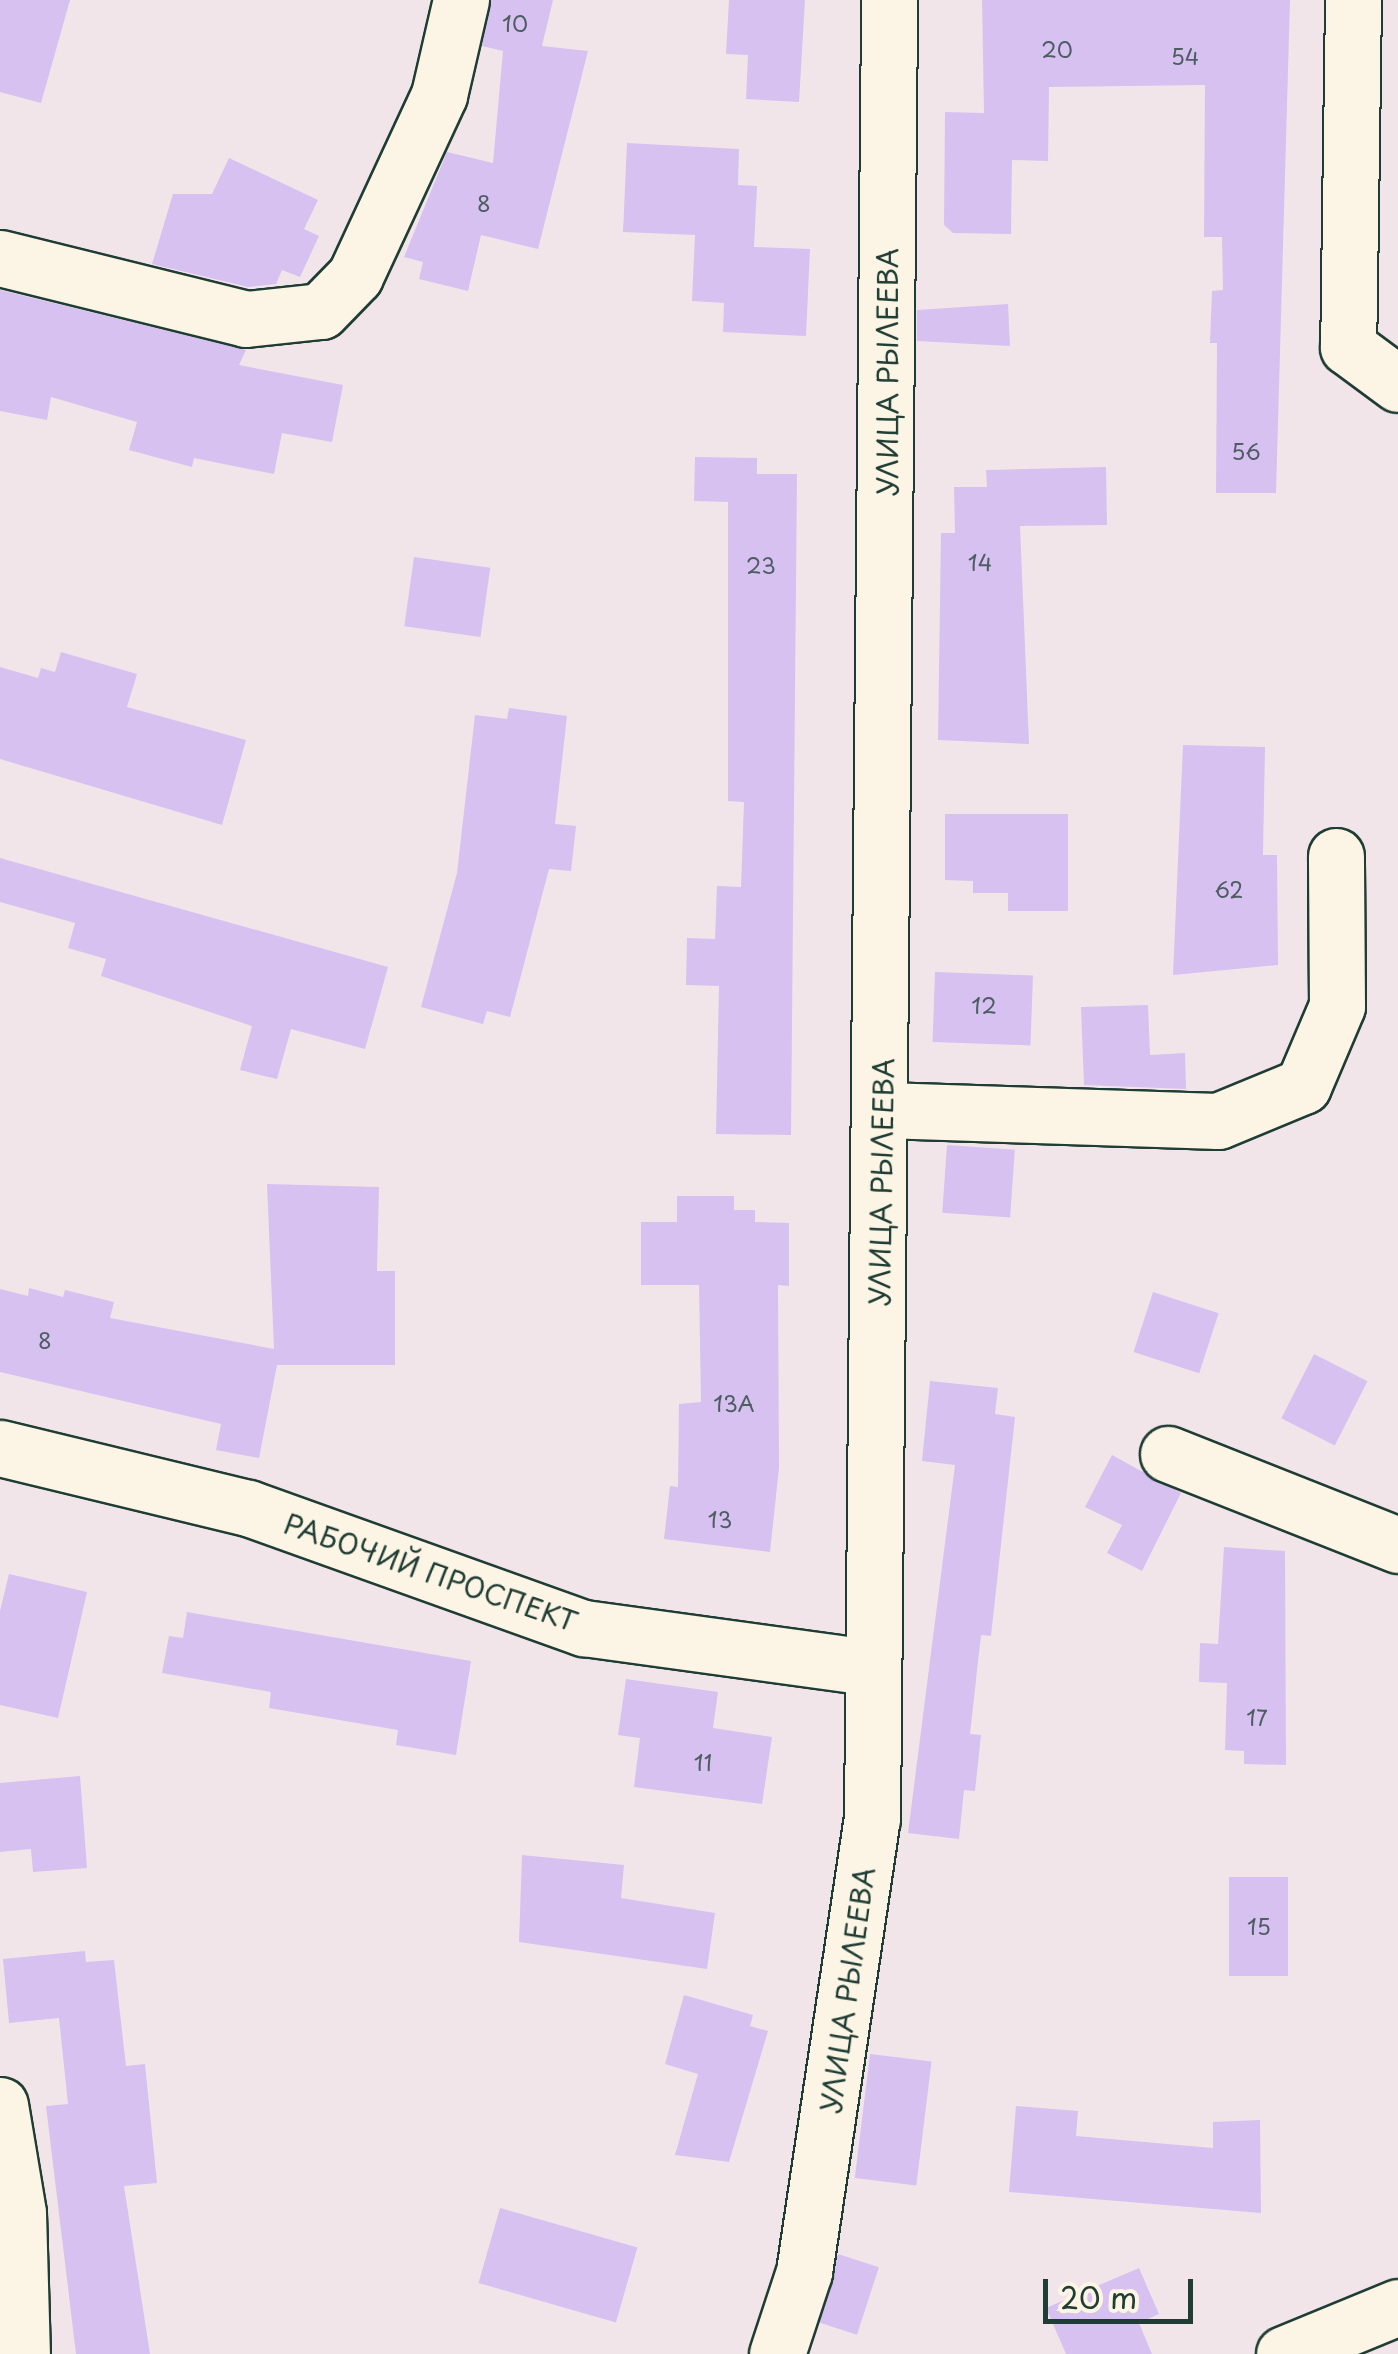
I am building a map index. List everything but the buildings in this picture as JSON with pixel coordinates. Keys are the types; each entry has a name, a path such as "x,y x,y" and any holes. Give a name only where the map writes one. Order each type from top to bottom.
{"street":[{"path":"0,258 246,320 322,311 355,276 439,94 461,0"},
{"name":"УЛИЦА РЫЛЕЕВА","path":"777,2354 804,2272 872,1819 868,1667 884,1110 888,0"},
{"path":"1353,0 1348,347 1398,384"},
{"path":"884,1110 1218,1121 1303,1086 1337,1006 1336,856"},
{"path":"1168,1454 1398,1546"},
{"name":"РАБОЧИЙ ПРОСПЕКТ","path":"1,1455 248,1508 584,1628 868,1667"},
{"path":"0,2105 18,2213 22,2354"},
{"path":"1284,2354 1398,2308"}]}
